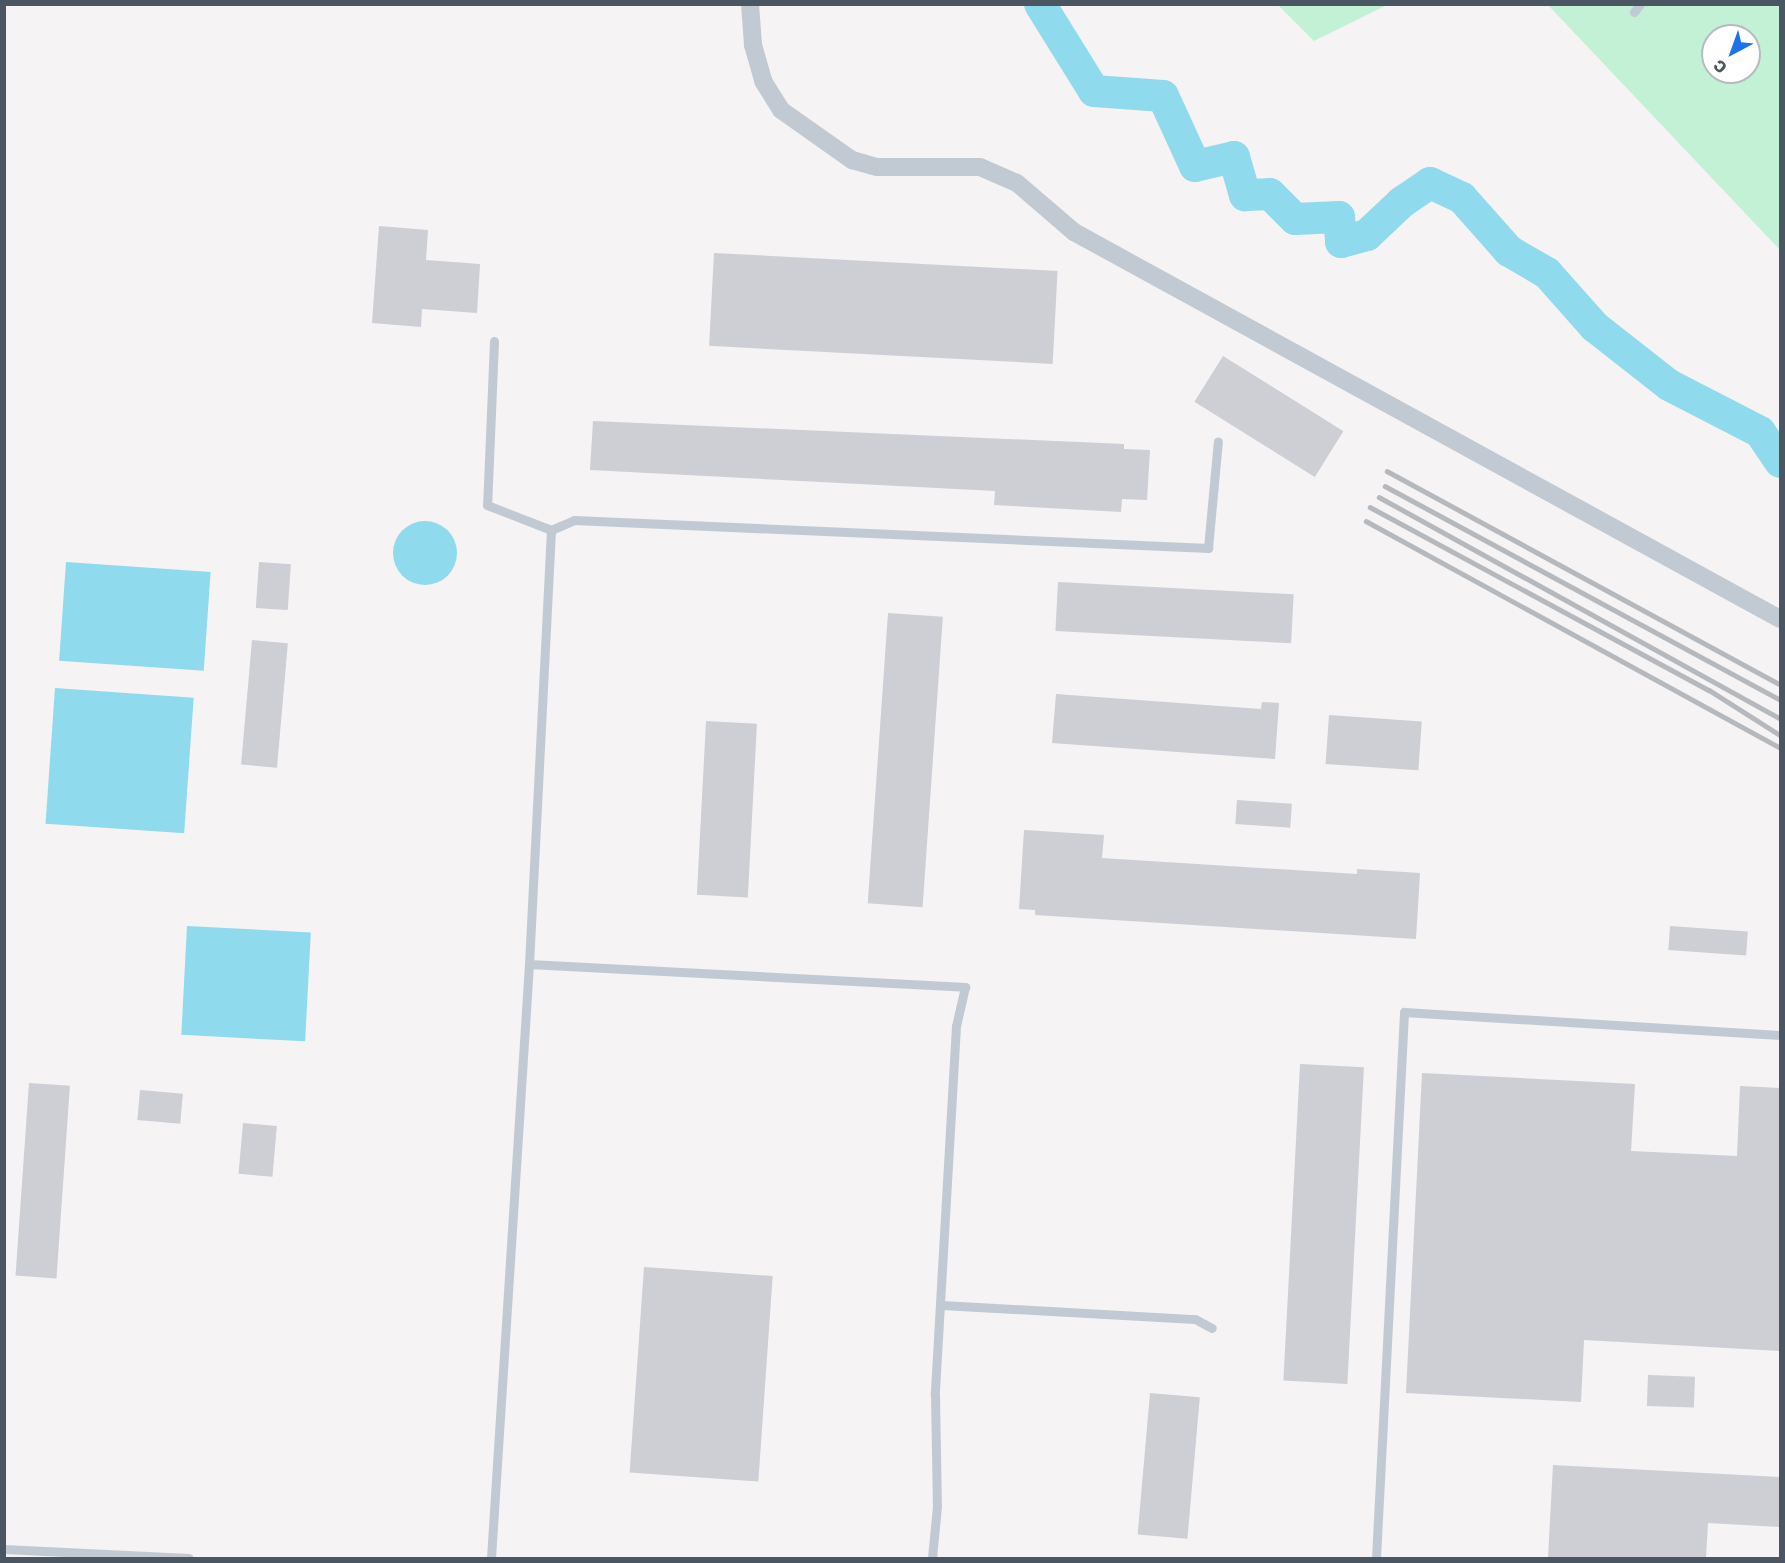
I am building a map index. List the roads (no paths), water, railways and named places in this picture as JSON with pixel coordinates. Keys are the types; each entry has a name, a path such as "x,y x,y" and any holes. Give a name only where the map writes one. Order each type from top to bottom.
{"street":[{"path":"750,4 753,45 763,81 781,110 852,160 909,169 980,167 1017,183 1074,232 1780,619"}],"lane":[{"path":"494,341 487,505 551,530 574,520 1208,548 1218,441"},
{"path":"491,1558 529,964 551,530"},
{"path":"529,964 965,987 956,1026 942,1305 935,1395 937,1506 932,1558"},
{"path":"1376,1558 1404,1012 1780,1035"},
{"path":"942,1305 1196,1319 1212,1328"},
{"path":"4,1549 189,1558"}],"water":[{"path":"425,521 443,527 451,535 457,553 451,571 443,579 425,585 407,579 399,571 393,553 399,535 407,527"},
{"path":"66,562 211,572 204,671 59,661"},
{"path":"55,688 194,698 184,833 46,824"},
{"path":"187,926 311,932 305,1041 181,1035"}],"waterway":[{"path":"1040,4 1094,91 1163,96 1195,166 1234,157 1245,195 1270,194 1295,219 1339,217 1341,242 1367,235 1402,202 1430,183 1462,198 1509,251 1547,273 1595,327 1669,385 1760,432 1780,462"}],"railway":[{"path":"1387,471 1780,684"},
{"path":"1385,486 1780,700"},
{"path":"1379,497 1780,718"},
{"path":"1370,507 1709,690 1780,735"},
{"path":"1366,521 1780,748"}]}
